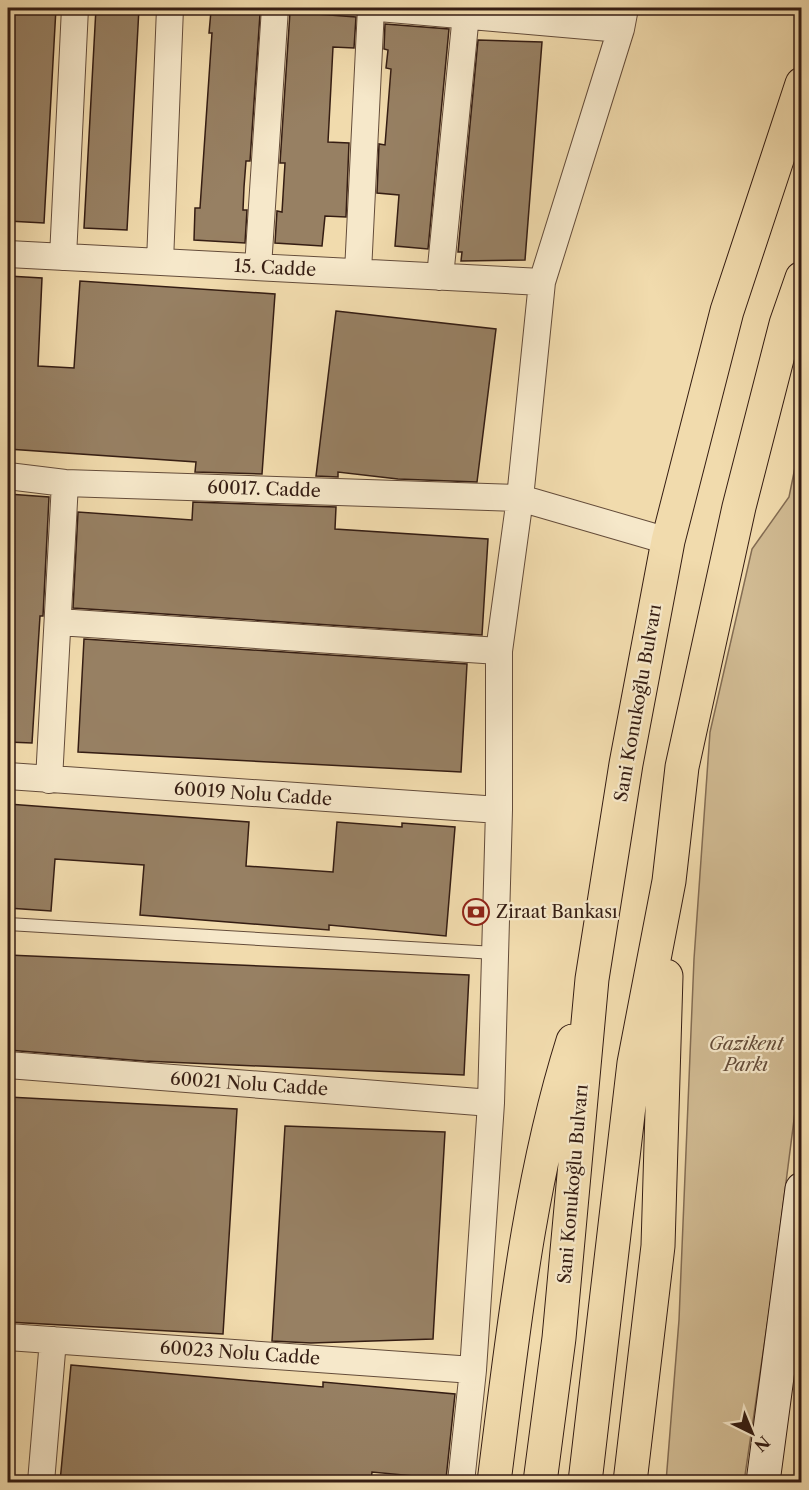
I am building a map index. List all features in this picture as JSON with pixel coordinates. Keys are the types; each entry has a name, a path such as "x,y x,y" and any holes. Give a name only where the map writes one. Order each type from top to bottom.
{"highway":[{"name":"Sani Konukoğlu Bulvarı","path":"540,1482 559,1338 592,979 626,764 668,541 727,311 801,84"},
{"path":"585,1482 634,1063 669,881 682,767 736,518 786,324 801,278"},
{"path":"630,1482 658,1246 669,881"},
{"path":"494,1482 518,1301 543,1156 559,1086 592,979"}],"street":[{"path":"63,257 75,8"},
{"path":"160,262 170,8"},
{"path":"258,267 275,8"},
{"path":"358,272 371,8"},
{"path":"379,8 466,14 623,18 542,282 520,498 500,651 499,810 491,1103 472,1370 461,1482"},
{"path":"440,277 466,14"},
{"name":"15. Cadde","path":"8,254 542,282"},
{"name":"60017. Cadde","path":"8,476 65,483 520,498 668,541"},
{"path":"49,780 65,483"},
{"path":"58,622 500,651"},
{"name":"60019 Nolu Cadde","path":"8,777 499,810"},
{"name":"60021 Nolu Cadde","path":"8,1065 491,1103"},
{"path":"763,1482 801,1189"},
{"name":"60023 Nolu Cadde","path":"8,1337 472,1370"},
{"path":"41,1482 52,1340"}],"lane":[{"path":"8,924 495,953"}],"green space":[{"name":"Gazikent Parkı","path":"801,438 802,1057 772,1292 744,1482 666,1482 679,1320 694,959 710,732 752,549 789,497"}],"building":[{"path":"9,8 56,8 44,223 8,221"},
{"path":"96,8 139,8 127,230 84,228"},
{"path":"211,11 260,14 250,161 246,161 244,187 243,210 247,210 245,243 194,240 195,208 200,208 212,33 209,33"},
{"path":"290,12 356,17 354,48 333,47 328,142 349,143 346,217 325,216 322,246 275,243 277,211 282,212 285,163 280,163"},
{"path":"385,24 449,29 428,249 395,246 399,195 377,193 379,144 385,145 391,69 386,68 388,50 384,49"},
{"path":"478,40 542,42 525,260 461,261 462,252 458,252"},
{"path":"8,276 42,278 38,366 74,368 80,281 275,294 262,474 195,472 196,462 8,449"},
{"path":"336,311 496,329 477,482 398,479 338,472 338,477 316,476"},
{"path":"8,494 49,497 43,616 40,616 32,743 8,742"},
{"path":"193,502 336,507 335,529 488,539 482,635 73,608 78,512 192,520"},
{"path":"84,639 467,664 461,772 78,752"},
{"path":"8,804 249,822 246,866 333,872 337,822 402,827 402,823 455,827 446,936 329,925 329,930 140,915 144,865 55,859 51,911 8,908"},
{"path":"8,955 469,975 464,1075 144,1061 8,1050"},
{"path":"8,1097 237,1109 223,1334 8,1322"},
{"path":"285,1126 445,1132 433,1339 311,1343 272,1341"},
{"path":"71,1365 323,1387 323,1382 455,1394 446,1479 372,1472 371,1482 60,1482"}],"place":[{"name":"Ziraat Bankası","path":"476,912"}]}
